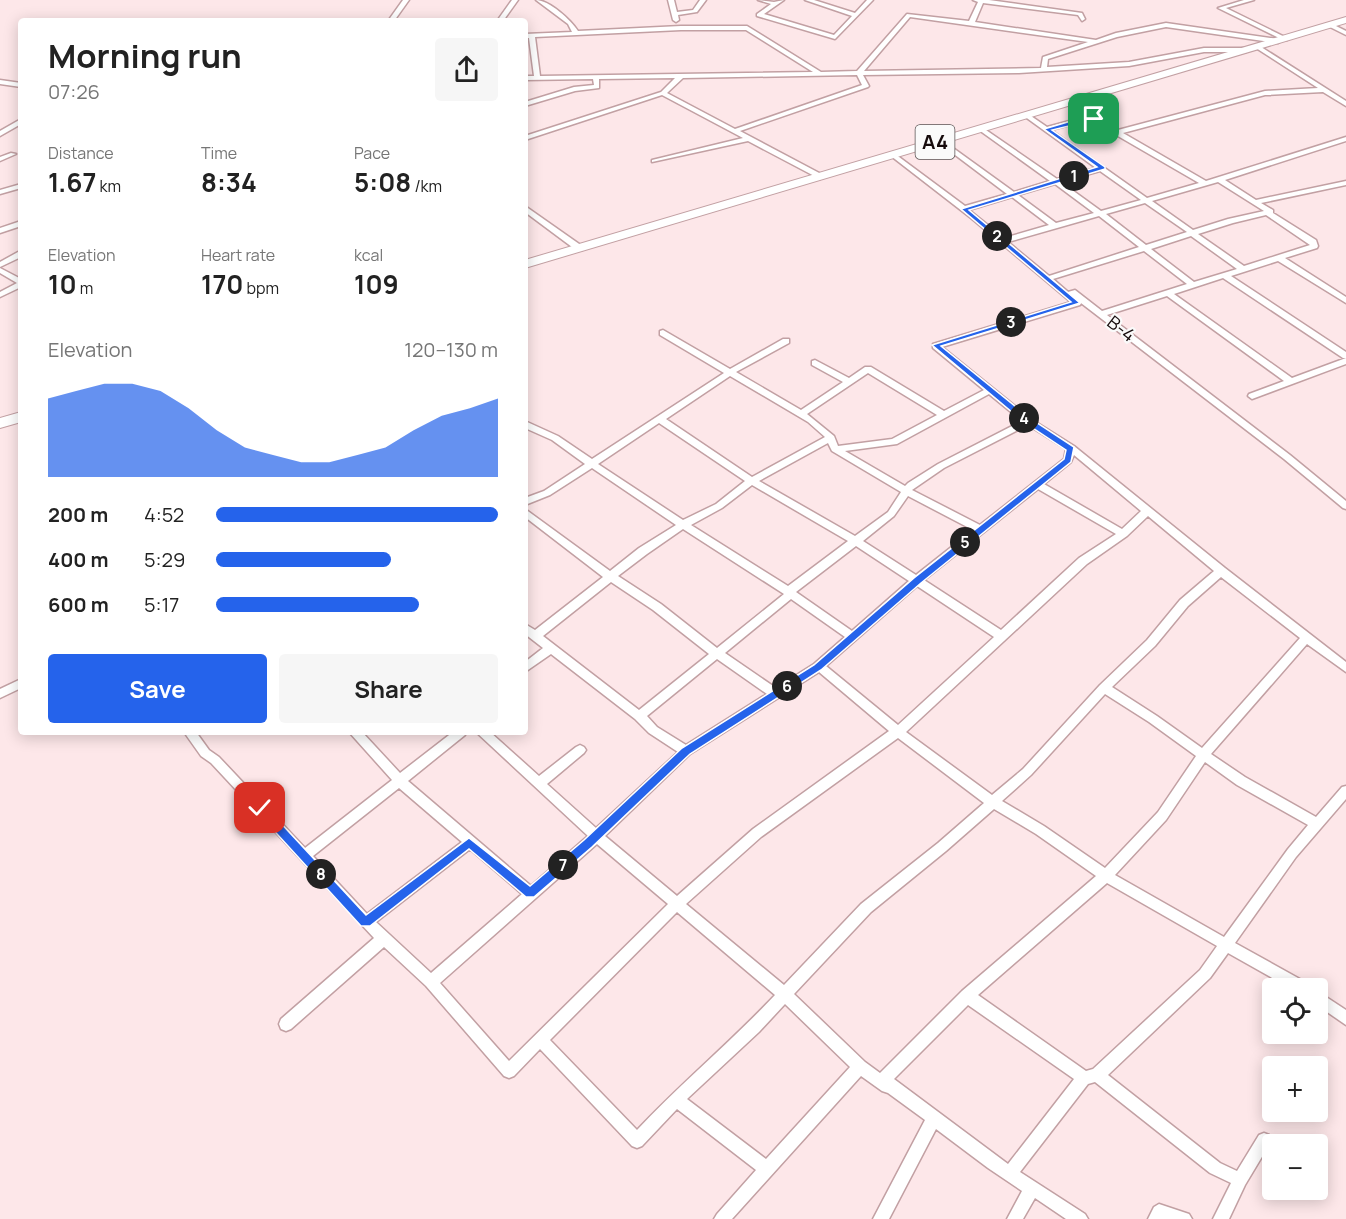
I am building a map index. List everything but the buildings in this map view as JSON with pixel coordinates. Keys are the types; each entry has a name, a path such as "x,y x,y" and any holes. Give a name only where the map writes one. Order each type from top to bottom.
{"highway":[{"name":"A4","path":"528,263 1346,20"},
{"path":"0,423 18,418"}],"street":[{"path":"393,18 406,0"},
{"path":"502,18 515,0"},
{"path":"539,0 570,23 576,34"},
{"path":"671,0 674,14 681,28"},
{"path":"674,14 695,11 703,0"},
{"path":"761,0 779,2"},
{"path":"808,0 856,15"},
{"path":"779,2 759,15 835,37 870,0"},
{"path":"976,0 1080,14 1082,19"},
{"path":"971,24 981,1 976,0"},
{"path":"1220,0 1230,5"},
{"path":"1251,0 1221,8 1282,40"},
{"path":"859,73 909,15 1097,41"},
{"path":"1044,69 1045,58 1141,29 1166,25 1282,40"},
{"path":"1330,25 1346,33"},
{"path":"537,78 529,36 681,28 747,28 820,74"},
{"path":"528,78 1044,69 1129,64 1204,50 1252,49 1346,104"},
{"path":"734,131 866,86 859,73"},
{"path":"528,103 574,89 597,87 596,77"},
{"path":"528,137 663,93 680,77"},
{"path":"0,82 18,85"},
{"path":"1116,133 1265,93 1324,90"},
{"path":"663,93 820,177"},
{"path":"1026,116 1243,269"},
{"path":"1047,129 1088,118 1102,123 1205,184"},
{"path":"0,134 18,122"},
{"path":"981,129 1101,214 1193,285"},
{"path":"1005,240 1205,184 1346,139"},
{"path":"654,161 749,140"},
{"path":"940,141 1054,225"},
{"path":"0,159 13,154"},
{"name":"B-4","path":"893,155 1287,457 1346,506"},
{"path":"966,211 1013,194 1102,168"},
{"path":"1101,314 1314,246 1313,242 1268,213 1269,210 1218,179"},
{"path":"1257,202 1346,183"},
{"path":"0,192 18,187"},
{"path":"528,210 579,248"},
{"path":"966,211 1077,303 936,345 1028,421 1071,448 1149,510 1221,572 1346,668"},
{"path":"1052,277 1231,221 1268,213"},
{"path":"0,231 18,224"},
{"path":"0,265 18,256"},
{"path":"1279,258 1346,301"},
{"path":"0,270 18,281"},
{"path":"1224,275 1346,356"},
{"path":"0,295 18,285"},
{"path":"1168,293 1290,381"},
{"path":"663,333 801,414 831,438 834,449 908,492 980,529"},
{"path":"528,501 547,493 731,372 786,341"},
{"path":"1252,396 1346,361"},
{"path":"815,363 848,381"},
{"path":"801,414 868,369 945,415"},
{"path":"834,449 894,442 990,390"},
{"path":"659,419 752,481 856,541 1000,635"},
{"path":"639,716 891,514 911,485 940,466 1028,421"},
{"path":"528,425 555,438 682,525 790,593 852,636"},
{"path":"535,636 682,525 719,506 752,481 831,438"},
{"path":"431,982 686,751 819,666 917,580 1068,460 1071,448"},
{"path":"1039,485 1123,534"},
{"path":"192,735 205,753 215,760 366,922 431,982 509,1071 677,904 757,833 898,732 1000,635 1083,561 1123,534 1149,510"},
{"path":"528,514 611,577 657,607 716,653 775,693"},
{"path":"541,1040 637,1141 676,1099 739,1042 866,908 1027,772 1104,688 1151,643 1184,603 1221,572"},
{"path":"528,630 653,729 686,751"},
{"path":"1080,1219 1009,1174 884,1080 967,996 1106,876 1162,816 1202,756 1307,638"},
{"path":"528,666 551,648"},
{"path":"819,666 898,732 994,802 1040,830 1106,876 1285,978"},
{"path":"0,694 18,685"},
{"path":"1104,688 1153,719 1202,756 1241,781 1316,823"},
{"path":"358,735 401,782 469,843 530,893"},
{"path":"304,856 458,735"},
{"path":"485,735 595,835 784,994 860,1067 934,1118"},
{"path":"539,783 580,750"},
{"path":"1009,1174 1090,1077 1205,974 1316,823 1346,791"},
{"path":"366,922 469,843"},
{"path":"286,1024 383,939"},
{"path":"967,996 1090,1077 1215,1168 1240,1180"},
{"path":"1328,1005 1346,1018"},
{"path":"722,1219 860,1067"},
{"path":"676,1099 768,1170"},
{"path":"881,1219 934,1118"},
{"path":"1221,1219 1240,1180 1262,1143"},
{"path":"1015,1219 1032,1188"},
{"path":"1156,1219 1159,1212 1184,1219"}],"route":[{"path":"260,808 366,922 469,843 530,893 588,844 686,751 818,668 917,580 1068,460 1071,448 1028,421 936,345 1077,303 964,209 1102,168 1047,129 1088,118 1094,119"}]}
